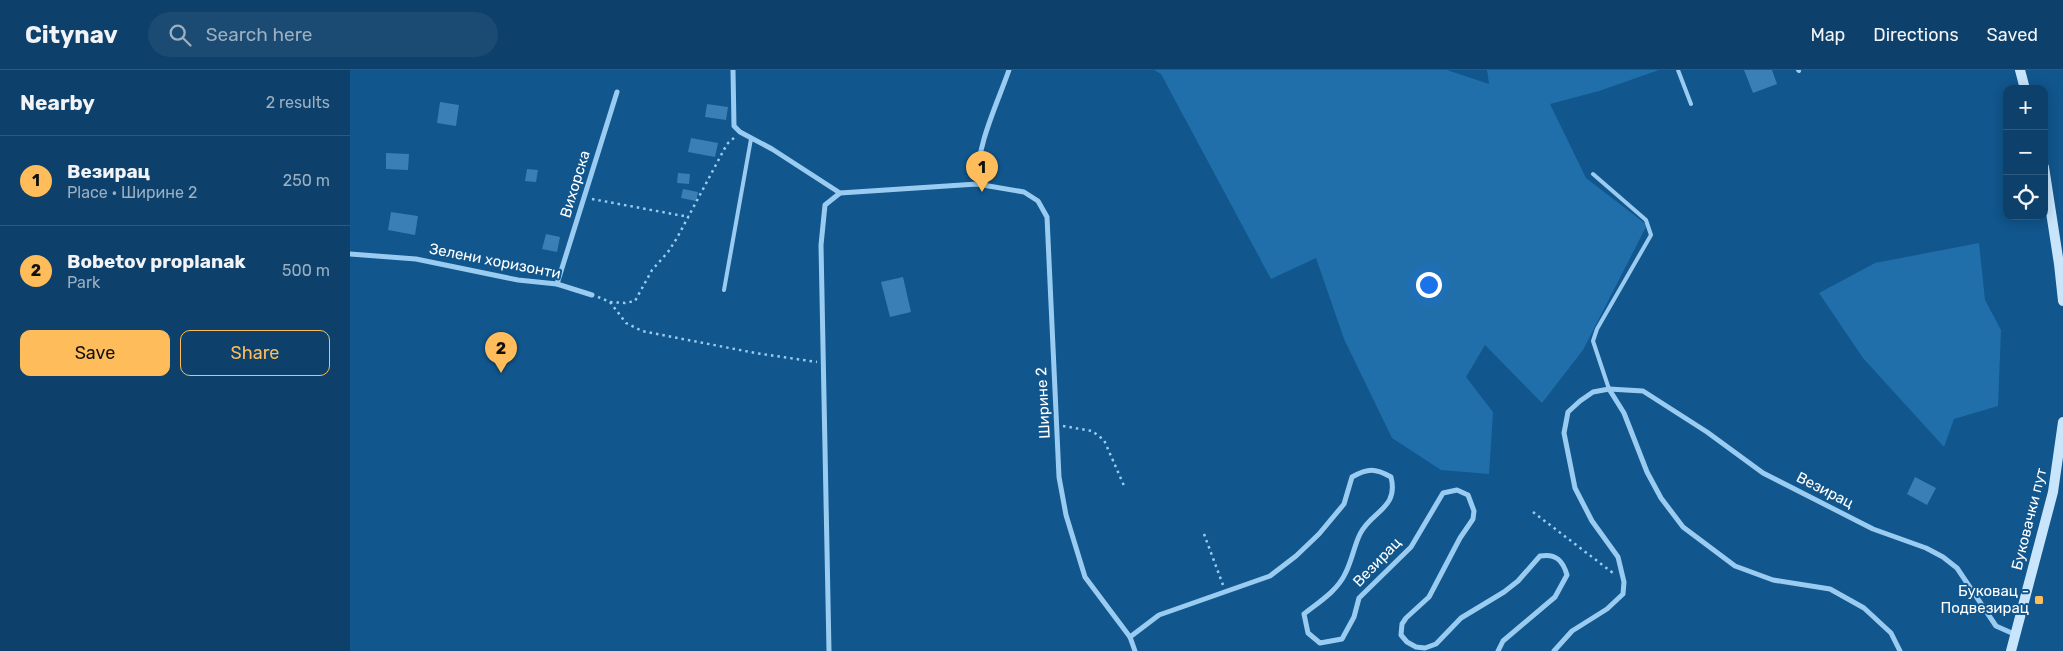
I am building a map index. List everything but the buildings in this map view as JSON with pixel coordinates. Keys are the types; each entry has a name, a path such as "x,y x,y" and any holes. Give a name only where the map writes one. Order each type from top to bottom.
{"street":[{"path":"732,70 734,126 740,132 772,149 840,193 825,205 821,245 828,651"},
{"path":"977,184 977,172 986,128 1008,70"},
{"path":"2020,70 2024,85"},
{"name":"Вихорска","path":"557,284 617,92"},
{"path":"2045,175 2060,264 2063,301"},
{"name":"Ширине 2","path":"840,193 977,184 1024,192 1038,201 1048,217 1059,477 1066,515 1085,578 1130,637 1135,651"},
{"name":"Зелени хоризонти","path":"350,254 416,259 518,280 557,284 592,295"},
{"path":"1609,389 1624,413 1647,472 1661,498 1683,527 1735,566 1773,580 1830,589 1864,608 1890,633 1900,651"},
{"name":"Везирац","path":"1624,582 1618,557 1592,521 1575,488 1564,433 1568,412 1593,392 1609,389 1643,390 1763,473 1873,529 1926,548 1943,557 1957,568 1996,626 2014,634"},
{"name":"Буковачки пут","path":"2011,651 2014,634 2047,520 2058,464 2063,422"},
{"name":"Везирац","path":"1130,637 1158,615 1270,576 1296,556 1319,534 1344,504 1352,477 1366,469 1382,472 1391,477 1393,487 1386,508 1374,516 1360,532 1345,574 1331,592 1304,614 1308,633 1320,643 1342,639 1354,617 1359,598 1410,547 1443,493 1457,490 1468,495 1472,503 1473,518 1460,538 1429,597 1402,624 1401,634 1407,642 1416,648 1425,648 1436,644 1461,618 1504,592 1518,581 1540,556 1549,554 1558,558 1564,564 1567,575 1555,597 1503,641 1498,651"},
{"path":"1554,651 1572,631 1607,609 1623,594 1624,582"}],"lane":[{"path":"1678,70 1691,104"},
{"path":"724,290 751,138"},
{"path":"1593,174 1646,220 1651,235 1597,329 1593,341 1609,389"}],"path":[{"path":"592,295 610,302 625,303 636,301 652,270 668,252 689,217 727,144 740,132"},
{"path":"584,198 689,217"},
{"path":"610,302 625,321 642,331 755,353 823,363"},
{"path":"1056,426 1092,431 1104,440 1125,488"},
{"path":"1533,512 1624,582"},
{"path":"1204,534 1225,591"}],"shaded area":[{"path":"1154,70 1447,70 1489,84 1487,70 1659,70 1599,91 1550,104 1586,178 1647,225 1583,350 1542,403 1485,345 1466,377 1493,412 1489,474 1441,470 1392,438 1344,339 1316,258 1271,279 1161,74"},
{"path":"1979,243 1985,300 2001,330 1998,406 1954,419 1944,447 1863,358 1819,293 1875,263"}],"place":[{"name":"Везирац","path":"982,192"},
{"name":"Bobetov proplanak","path":"501,373"},
{"name":"Буковац - Подвезирац","path":"2039,600"}]}
